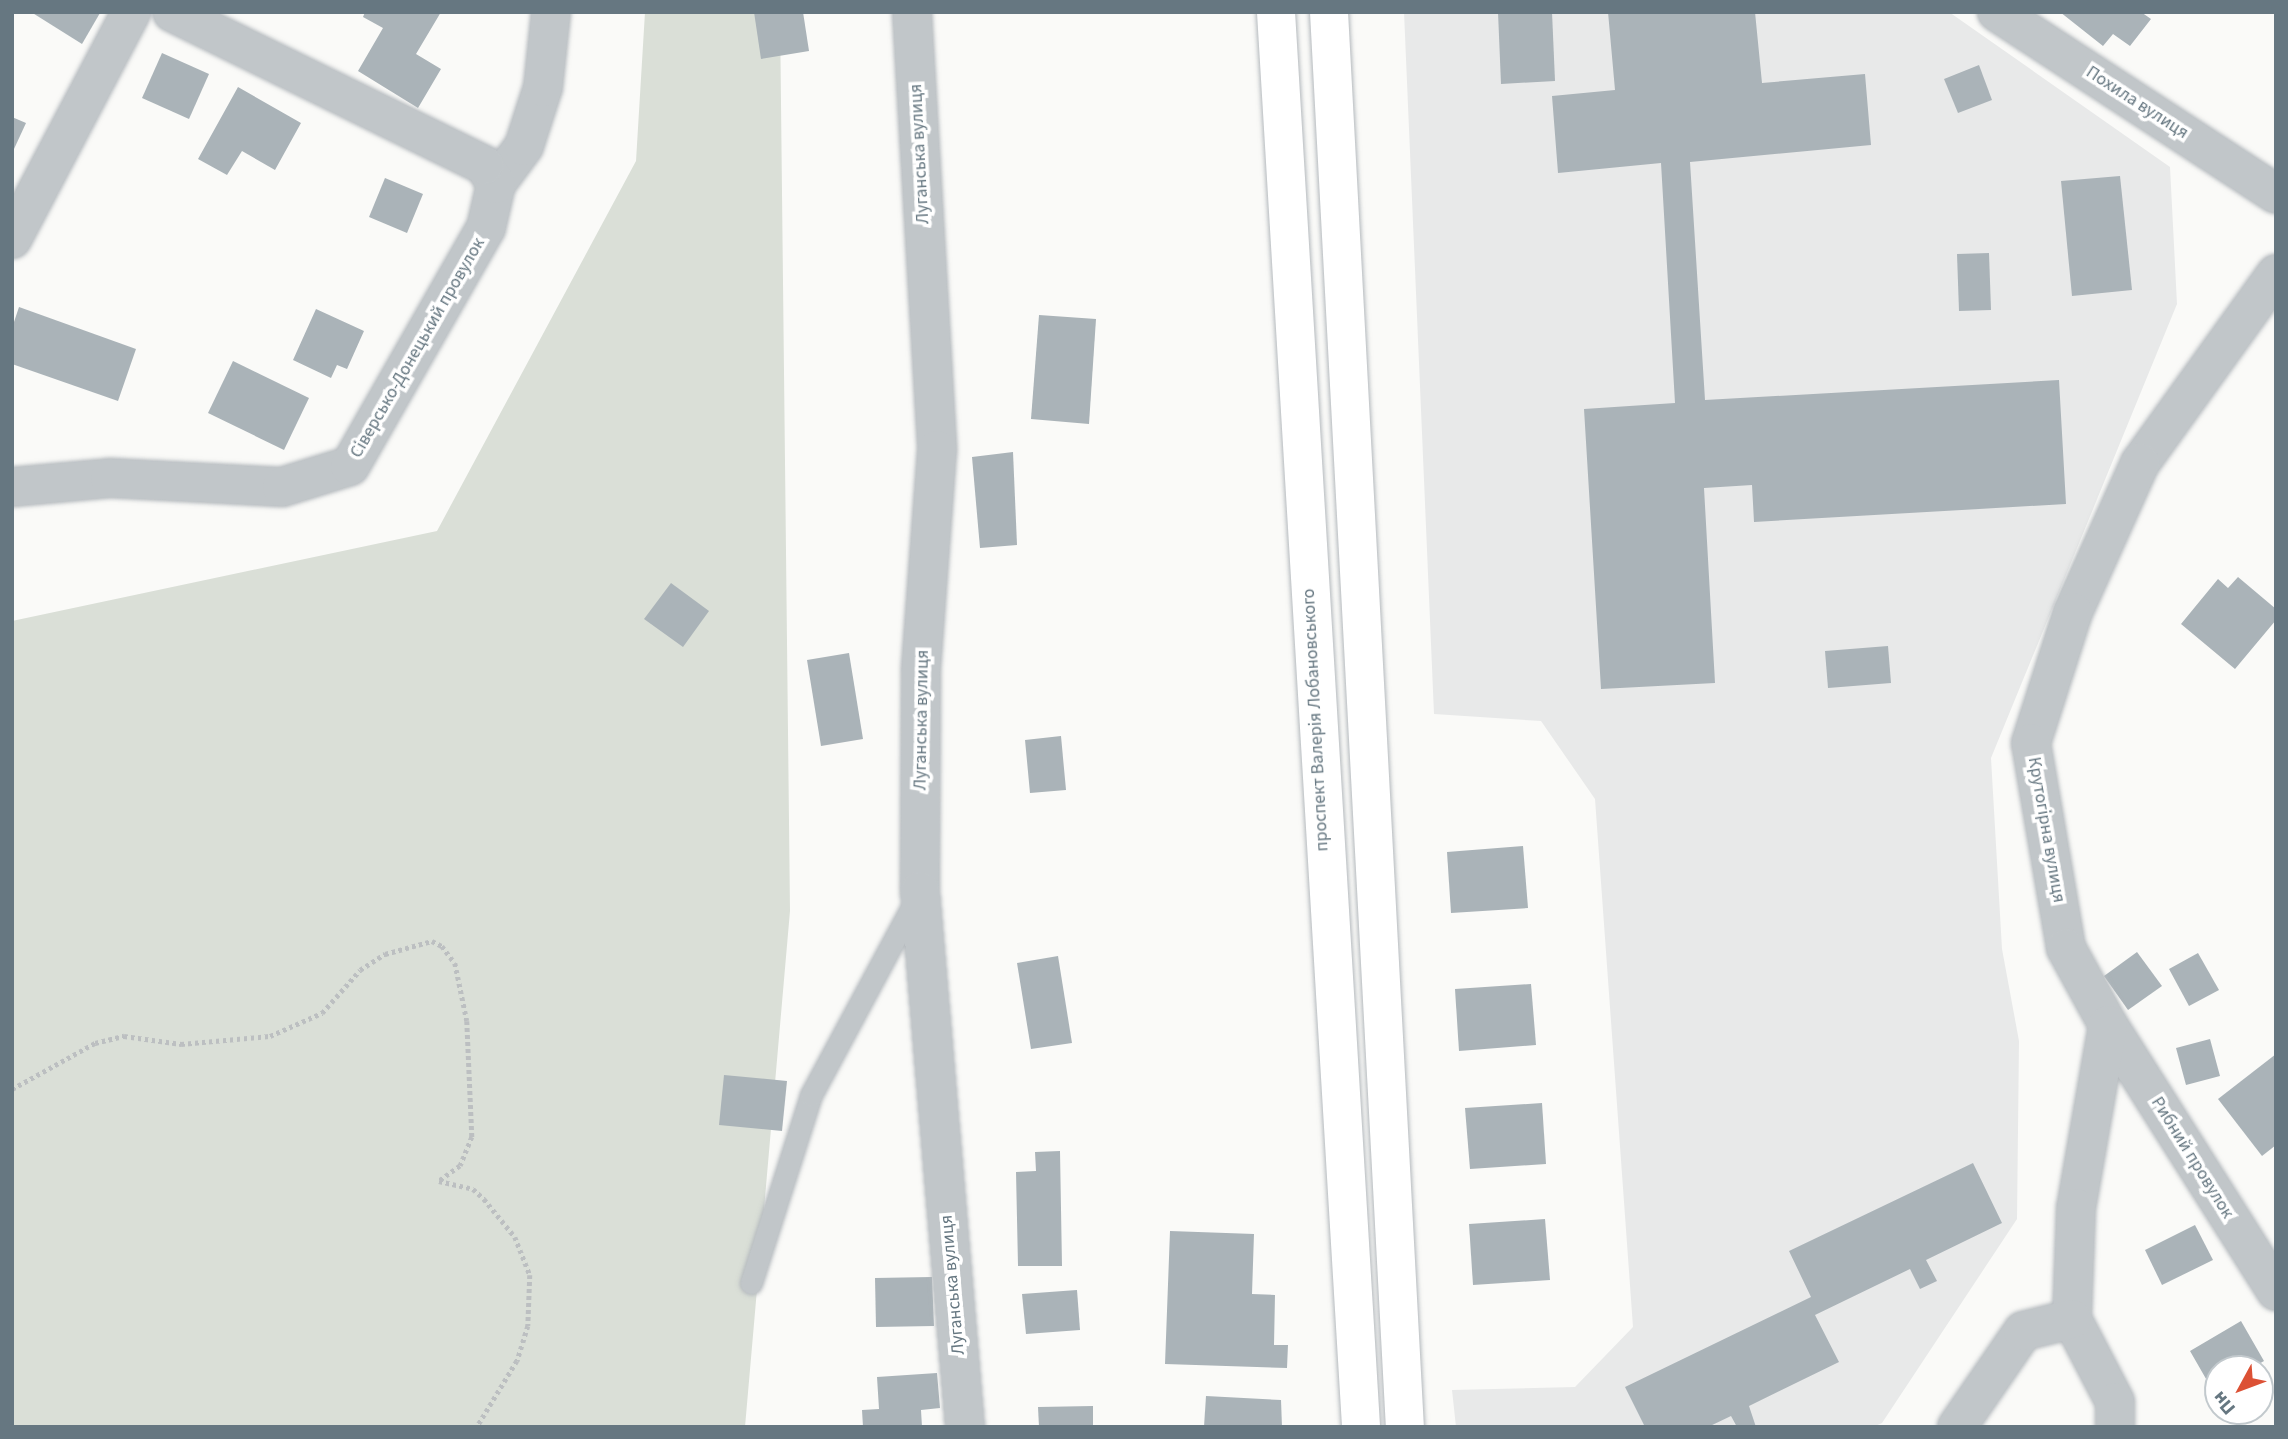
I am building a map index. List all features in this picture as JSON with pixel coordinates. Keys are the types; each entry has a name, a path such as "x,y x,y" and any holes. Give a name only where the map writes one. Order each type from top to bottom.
{"main road":[{"name":"проспект Валерія Лобановського","path":"1276,12 1361,1427"},
{"path":"1329,12 1405,1427"}],"street":[{"path":"12,239 131,12"},
{"path":"172,12 484,165 496,184"},
{"name":"Сіверсько-Донецький провулок","path":"12,487 110,478 282,487 350,466 486,228 496,184 524,146 543,87 551,12"},
{"name":"Луганська вулиця","path":"912,12 937,450 921,670 920,891 965,1427"},
{"name":"Похила вулиця","path":"1997,12 2276,194"},
{"name":"Крутогірна вулиця","path":"2108,1025 2066,948 2031,743 2073,612 2140,463 2276,274"},
{"path":"2108,1025 2076,1208 2072,1319 2115,1402 2115,1427"},
{"name":"Рибний провулок","path":"2108,1025 2276,1291"},
{"path":"1956,1427 2023,1331 2072,1319"}],"lane":[{"path":"751,1283 811,1095 920,891"}],"path":[{"path":"12,1089 95,1043 124,1036 181,1044 270,1036 322,1013 360,970 385,954 432,940 442,946 455,963 467,1021 472,1137 460,1166 439,1181 473,1189 484,1199 515,1237 530,1275 528,1326 517,1361 477,1427"}],"shaded area":[{"path":"645,12 780,12 790,911 745,1427 12,1427 12,621 437,531 636,161"},
{"path":"1404,12 1949,12 2170,167 2177,304 1991,758 2002,949 2019,1041 2017,1219 1882,1423 1873,1427 1456,1427 1452,1390 1575,1387 1633,1327 1595,799 1541,721 1434,714"}],"building":[{"path":"31,12 99,12 100,13 82,44"},
{"path":"365,12 441,12 416,54 441,69 418,108 358,71 383,28 363,17"},
{"path":"754,12 803,12 809,51 761,59"},
{"path":"1498,12 1552,12 1555,81 1501,84"},
{"path":"1608,12 1755,12 1762,83 1865,74 1871,145 1690,162 1705,400 2059,380 2066,504 1754,522 1752,485 1704,488 1715,683 1601,689 1584,409 1675,403 1661,163 1558,173 1552,96 1615,90"},
{"path":"2060,12 2141,12 2151,19 2130,46 2113,34 2103,46"},
{"path":"162,53 209,74 189,119 142,98"},
{"path":"1979,65 1992,100 1958,113 1944,79"},
{"path":"238,87 301,123 275,170 242,151 227,175 198,159"},
{"path":"12,117 26,123 14,149 12,149"},
{"path":"2120,176 2132,290 2072,296 2061,181"},
{"path":"385,178 423,194 407,233 369,217"},
{"path":"1989,253 1991,310 1959,311 1957,254"},
{"path":"19,307 136,349 118,401 12,364 12,328"},
{"path":"316,309 364,331 347,369 337,365 331,378 293,360"},
{"path":"1039,315 1096,319 1089,424 1031,419"},
{"path":"233,361 309,398 284,450 208,413"},
{"path":"1013,452 1017,545 980,548 972,457"},
{"path":"2238,577 2276,609 2276,620 2235,669 2181,624 2218,579 2228,588"},
{"path":"671,583 709,611 683,647 644,619"},
{"path":"1888,646 1891,683 1828,688 1825,651"},
{"path":"849,653 863,739 821,746 807,660"},
{"path":"1061,736 1066,790 1030,793 1025,740"},
{"path":"1523,846 1528,908 1451,913 1447,852"},
{"path":"2137,952 2162,986 2128,1010 2104,976"},
{"path":"2198,953 2219,990 2189,1006 2169,969"},
{"path":"1058,956 1072,1043 1031,1049 1017,963"},
{"path":"1531,984 1536,1045 1459,1051 1455,989"},
{"path":"2210,1039 2220,1076 2186,1085 2176,1048"},
{"path":"2276,1054 2276,1145 2262,1156 2218,1099"},
{"path":"724,1075 787,1081 782,1131 719,1125"},
{"path":"1542,1103 1546,1164 1470,1169 1465,1108"},
{"path":"1060,1151 1062,1266 1018,1266 1016,1172 1036,1171 1035,1152"},
{"path":"1973,1163 2002,1223 1926,1260 1937,1281 1920,1289 1910,1269 1815,1315 1839,1362 1749,1406 1756,1427 1737,1427 1731,1416 1708,1427 1645,1427 1625,1387 1811,1297 1789,1251"},
{"path":"1545,1219 1550,1280 1473,1285 1469,1224"},
{"path":"2195,1225 2213,1260 2162,1285 2145,1250"},
{"path":"1170,1231 1254,1234 1252,1294 1275,1295 1274,1345 1288,1345 1287,1368 1165,1364"},
{"path":"932,1277 934,1326 876,1327 875,1278"},
{"path":"1077,1290 1080,1330 1026,1334 1022,1294"},
{"path":"2241,1321 2261,1355 2204,1355 2204,1375 2190,1351"},
{"path":"937,1373 940,1408 921,1410 922,1427 863,1427 862,1410 879,1409 877,1377"},
{"path":"1206,1396 1281,1400 1282,1427 1204,1427"},
{"path":"1093,1406 1093,1427 1039,1427 1038,1407"}]}
